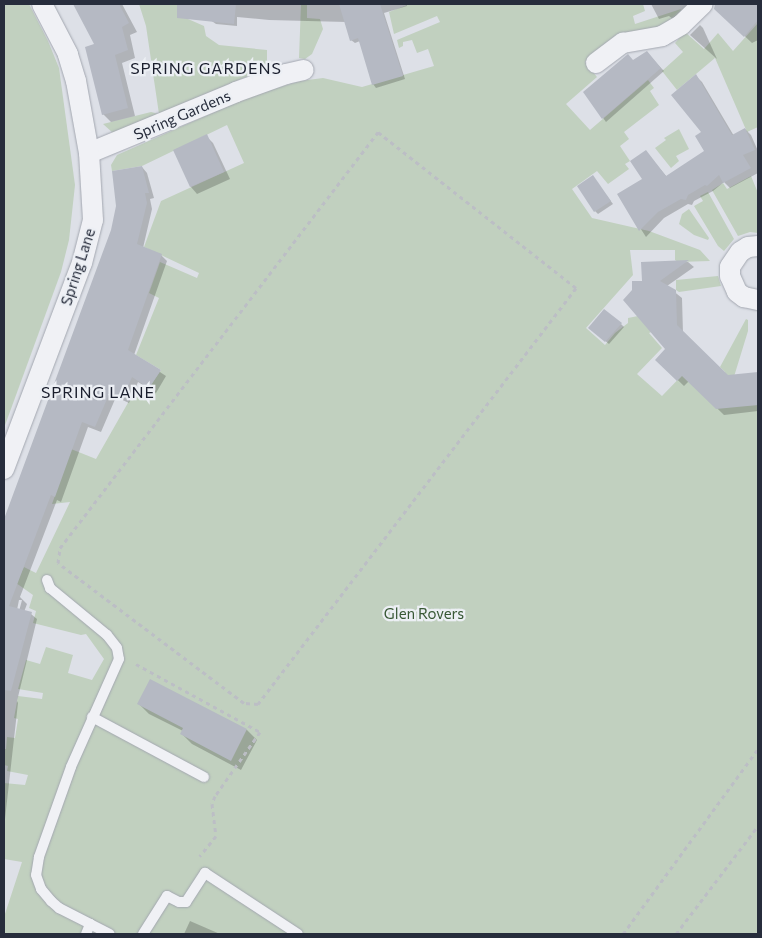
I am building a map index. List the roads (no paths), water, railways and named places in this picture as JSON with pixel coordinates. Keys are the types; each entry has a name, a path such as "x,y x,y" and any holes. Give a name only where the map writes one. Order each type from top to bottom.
{"street":[{"name":"Spring Lane","path":"4,469 90,237 93,220 89,153 76,81 68,54 42,4"},
{"path":"596,63 623,43 662,36 681,25 703,4"},
{"name":"Spring Gardens","path":"89,153 236,92 286,74 304,70"},
{"path":"758,246 748,248 734,258 730,276 737,292 744,297 758,300"}],"lane":[{"path":"47,580 50,588 106,634 117,648 119,659 92,717 68,776 39,857 36,876 40,889 50,901 59,908 110,934"},
{"path":"92,717 204,777"},
{"path":"143,934 167,896 179,902 186,902 205,873 298,934"},
{"path":"86,934 90,924"}],"district":[{"name":"SPRING GARDENS","path":"206,68"},
{"name":"SPRING LANE","path":"98,392"}],"park label":[{"name":"Glen Rovers","path":"424,614"}]}
